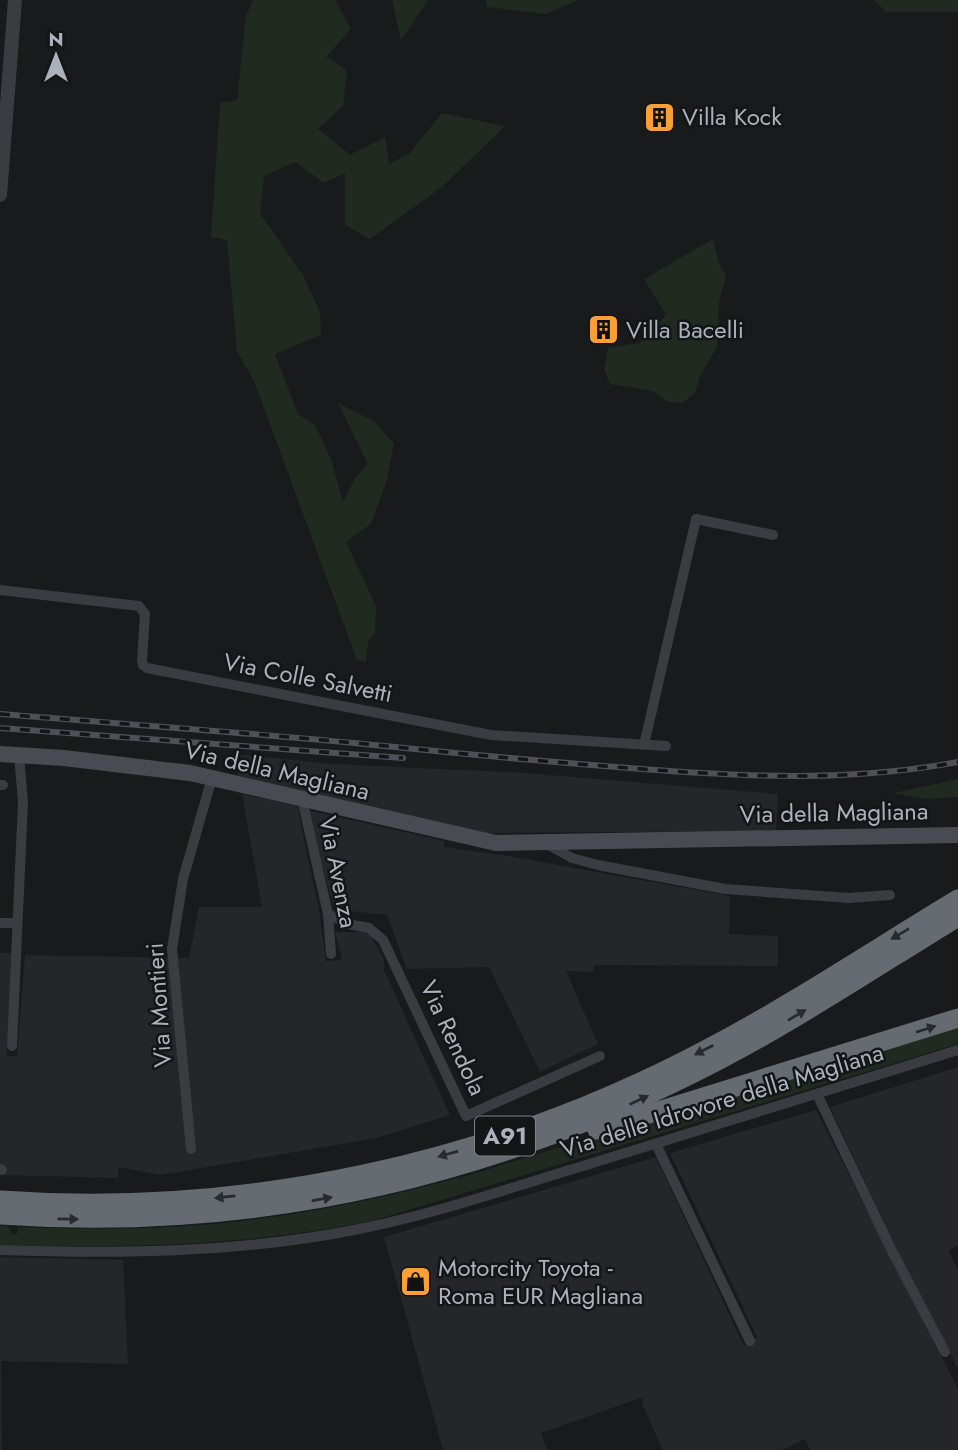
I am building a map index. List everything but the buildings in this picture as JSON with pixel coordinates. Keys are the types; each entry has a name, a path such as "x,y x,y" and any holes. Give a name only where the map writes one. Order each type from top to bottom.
{"highway":[{"name":"A91","path":"0,1200 114,1204 221,1198 347,1178 461,1151 589,1105 698,1053 958,899"},
{"name":"A91","path":"0,1215 112,1219 237,1211 350,1194 485,1160 598,1118 695,1073 769,1032 958,918"},
{"path":"485,1160 542,1147 958,1018"}],"main road":[{"name":"Via della Magliana","path":"0,754 142,766 212,778 487,841 958,835"}],"street":[{"path":"0,195 15,0"},
{"path":"644,745 696,519 773,535"},
{"name":"Via Colle Salvetti","path":"0,590 139,606 145,614 142,661 147,668 491,735 666,746"},
{"path":"12,1046 23,802 19,755"},
{"name":"Via Montieri","path":"191,1149 172,949 183,879 212,778"},
{"name":"Via Avenza","path":"302,799 328,914 331,954"},
{"name":"Via della Magliana","path":"542,842 572,858 598,865 725,889 849,898 890,895"},
{"name":"Via Rendola","path":"328,914 348,924 369,928 383,940 466,1116 600,1056"},
{"path":"0,923 16,923"},
{"name":"Via delle Idrovore della Magliana","path":"0,1250 88,1253 144,1251 268,1243 330,1234 401,1219 958,1050"},
{"path":"817,1094 891,1249 945,1352"},
{"path":"656,1143 751,1341"}],"shaded area":[{"path":"253,0 335,0 351,29 326,57 347,70 343,106 318,129 350,155 385,137 389,164 409,154 442,113 505,126 442,187 370,239 345,225 345,173 324,183 295,162 264,176 260,213 303,275 320,312 321,335 275,354 298,414 315,425 331,459 343,502 355,478 368,464 338,403 375,422 394,444 386,483 371,524 346,542 376,606 375,633 368,642 366,662 357,660 254,381 237,352 227,240 211,237 220,103 237,100 246,16"},
{"path":"392,0 428,0 401,40"},
{"path":"486,0 578,0 546,14 487,7"},
{"path":"874,0 958,0 958,12 886,12"},
{"path":"713,239 719,264 726,276 719,303 717,347 700,376 695,393 683,403 668,402 653,391 610,384 604,369 608,348 640,343 666,315 644,279"},
{"path":"234,754 332,764 525,773 778,794 776,831 481,833 238,776"},
{"path":"958,779 958,797 925,799 893,793"},
{"path":"242,794 297,806 319,910 326,961 342,960 335,932 369,932 384,960 384,970 450,1115 377,1138 160,1175 118,1167 118,1178 0,1175 0,953 11,953 7,1056 17,1056 25,955 189,958 199,907 262,907"},
{"path":"307,810 444,841 444,847 730,896 729,934 778,936 778,966 594,965 593,972 566,971 598,1044 540,1072 489,967 407,969 387,915 340,910 333,905"},
{"path":"958,1024 958,1044 375,1220 328,1229 235,1240 94,1246 0,1245 0,1226 8,1226 12,1234 17,1234 18,1227 109,1229 228,1223 339,1206 393,1194 473,1174"},
{"path":"958,1067 958,1245 948,1251 958,1270 958,1369 898,1252 830,1107"},
{"path":"816,1110 958,1389 958,1450 810,1450 805,1439 782,1450 663,1450 642,1404 643,1397 541,1433 547,1450 443,1450 384,1237 656,1157 744,1346 757,1337 670,1153"},
{"path":"0,1257 123,1260 128,1364 1,1361 2,1450 0,1450"}],"railway":[{"path":"0,714 722,774 800,776 879,773 958,762"},
{"path":"0,728 403,758"}],"place":[{"name":"Villa Kock","path":"659,117"},
{"name":"Villa Bacelli","path":"603,330"},
{"name":"Motorcity Toyota - Roma EUR Magliana","path":"415,1282"}]}
